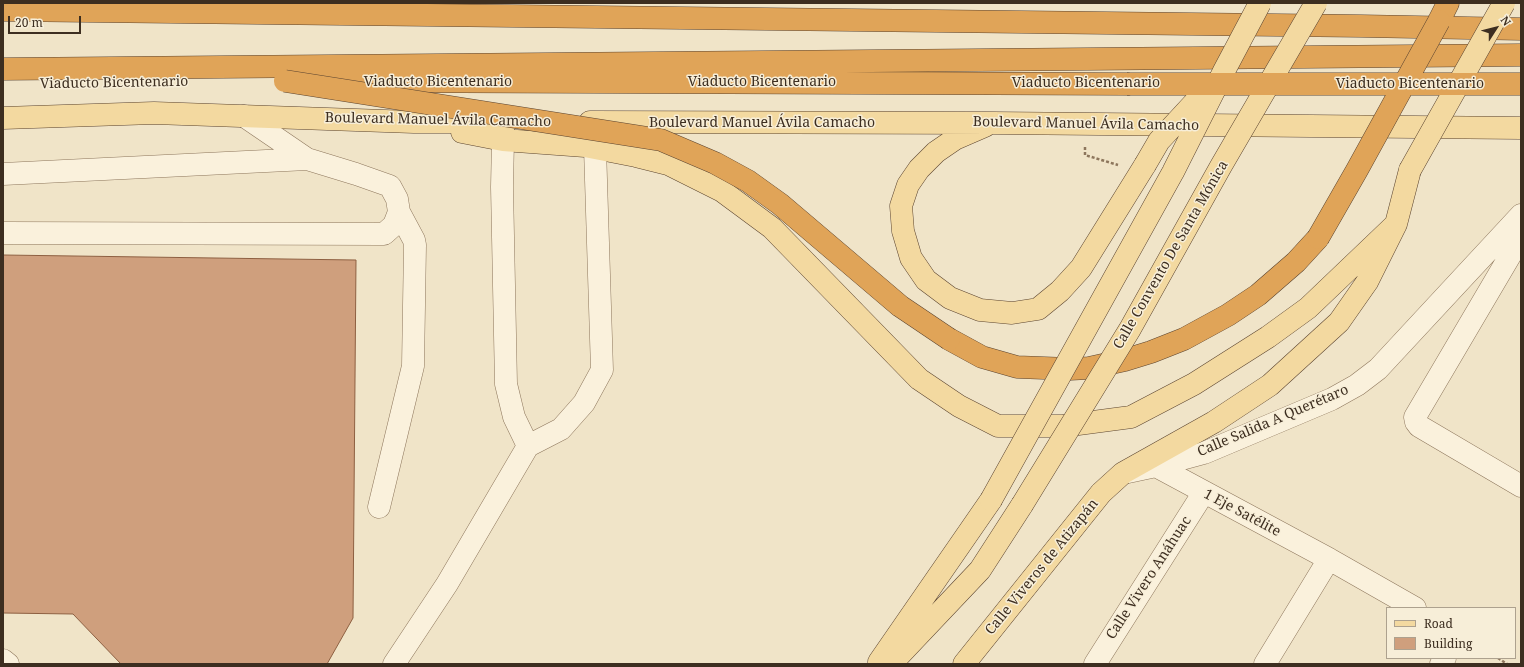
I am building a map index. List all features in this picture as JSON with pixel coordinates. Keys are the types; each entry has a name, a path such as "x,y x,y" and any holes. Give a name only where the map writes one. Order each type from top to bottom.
{"highway":[{"path":"285,81 661,140 716,162 748,182 780,204 900,306 949,339 982,357 1017,367 1070,369 1089,368 1125,360 1184,339 1228,315 1258,295 1296,262 1318,238 1357,170 1448,3"},
{"path":"3,10 1521,29"},
{"path":"3,69 1521,55"},
{"name":"Viaducto Bicentenario","path":"3,84 285,81 1521,84"}],"main road":[{"path":"877,664 990,500 1173,172 1260,3"},
{"name":"Calle Convento De Santa Mónica","path":"891,664 980,570 1022,505 1130,329 1316,3"},
{"name":"Calle Viveros de Atizapán","path":"964,664 1101,493 1123,473 1214,422 1270,385 1339,322 1367,282 1396,224 1410,170 1504,3"},
{"path":"993,123 955,139 936,152 919,169 908,185 901,206 904,231 910,258 926,280 950,298 980,310 1012,314 1038,309 1060,291 1081,268 1159,141 1224,71"},
{"name":"Boulevard Manuel Ávila Camacho","path":"3,118 154,113 414,122 993,123 1521,128"},
{"path":"414,122 503,140 585,146 636,156 668,164 722,191 772,228 919,379 959,406 998,426 1063,426 1131,417 1194,384 1268,337 1308,308 1396,224"}],"street":[{"path":"244,116 307,159 390,186 397,199 399,212 414,240 413,366 379,506"},
{"path":"503,140 502,188 506,384 514,417 528,446"},
{"path":"394,664 447,584 528,446 561,430 584,403 602,370 595,148"},
{"path":"3,174 307,159"},
{"path":"3,233 384,234 394,225 399,212"},
{"name":"Calle Salida A Querétaro","path":"1123,473 1204,453 1332,399 1357,385 1378,369 1521,215"},
{"path":"1521,237 1415,417 1419,426 1521,486"},
{"name":"1 Eje Satélite","path":"1156,466 1329,559 1412,607"},
{"name":"Calle Vivero Anáhuac","path":"1095,664 1204,492"},
{"path":"1265,664 1329,559"},
{"path":"3,660 8,664"}],"path":[{"path":"1084,124 1085,155 1142,168"}],"building":[{"path":"3,255 356,260 353,618 327,664 121,664 73,614 3,613"}]}
